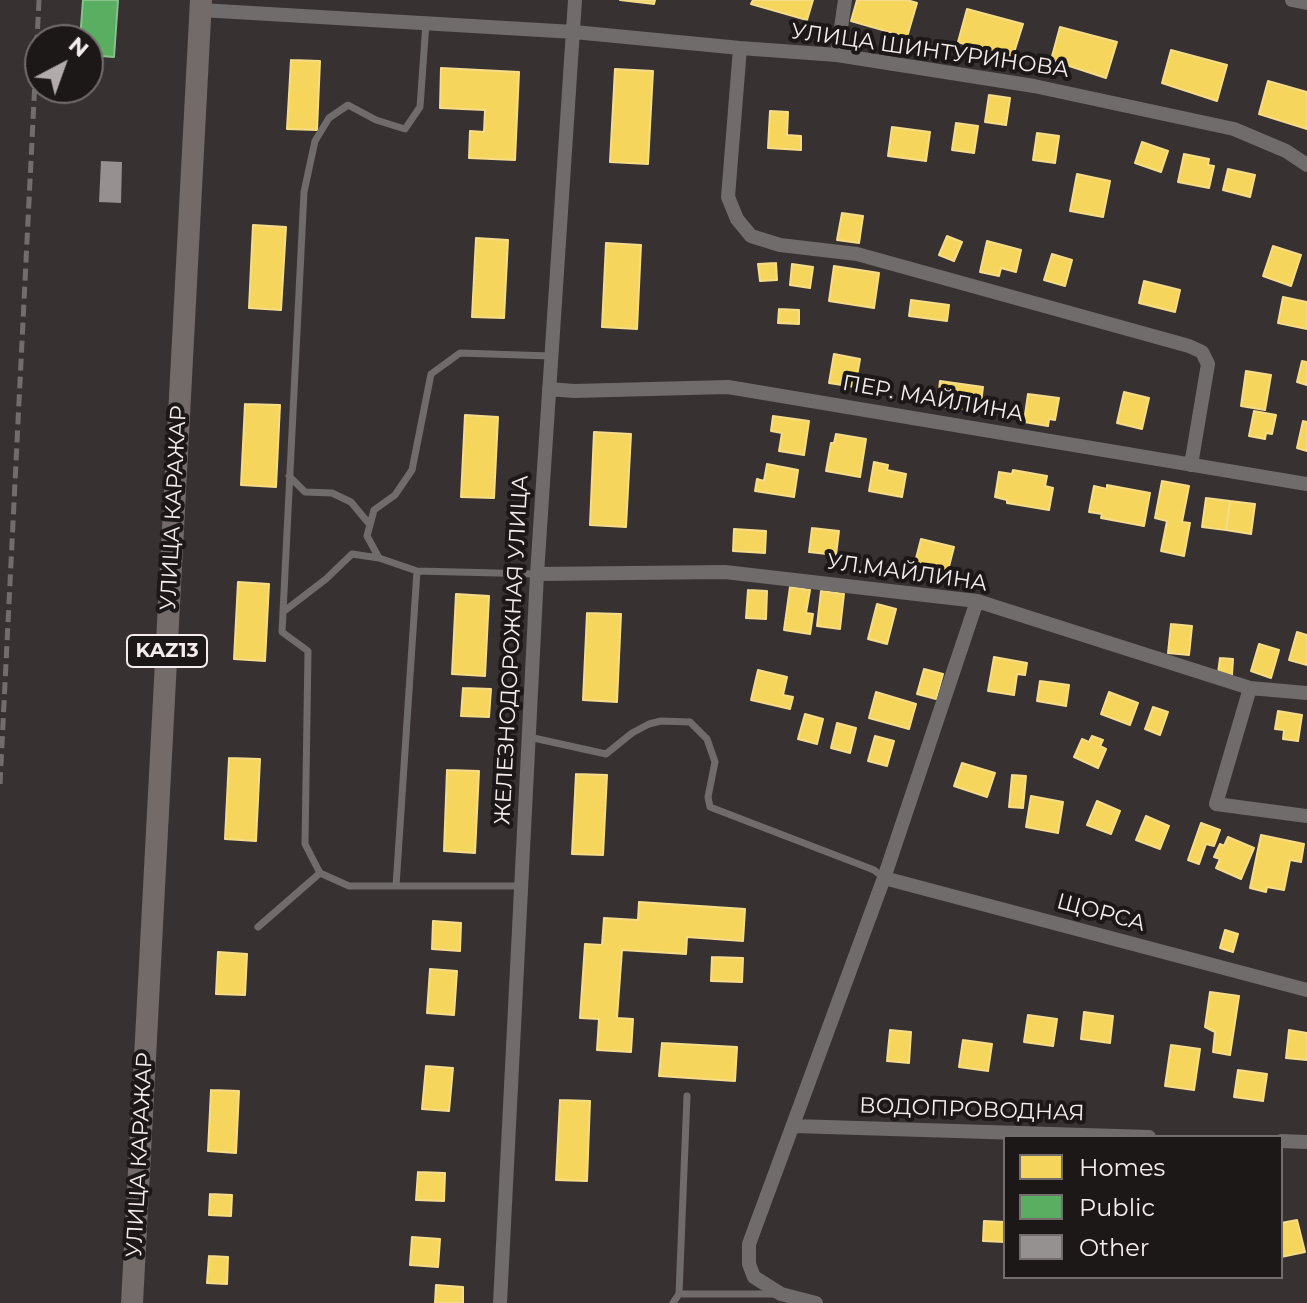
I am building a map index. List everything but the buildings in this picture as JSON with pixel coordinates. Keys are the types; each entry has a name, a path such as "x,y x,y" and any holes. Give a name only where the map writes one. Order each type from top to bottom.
{"main road":[{"name":"УЛИЦА КАРАЖАР","path":"132,1303 201,5"}],"street":[{"name":"ЖЕЛЕЗНОДОРОЖНАЯ УЛИЦА","path":"500,1303 537,574 575,0"},
{"path":"837,55 845,0"},
{"path":"1292,0 1307,3"},
{"name":"УЛИЦА ШИНТУРИНОВА","path":"201,5 837,55 1034,86 1234,129 1286,151 1307,165"},
{"path":"740,48 728,197 737,219 751,236 780,245 857,254 1202,352 1208,364 1191,465"},
{"name":"ПЕР. МАЙЛИНА","path":"549,389 728,387 1307,484"},
{"name":"УЛ.МАЙЛИНА","path":"537,574 725,572 977,601 1250,688 1307,693"},
{"path":"816,1303 781,1299 754,1277 749,1264 749,1244 884,878 977,601"},
{"path":"1250,688 1216,804 1307,816"},
{"name":"ЩОРСА","path":"884,878 1307,990"},
{"name":"ВОДОПРОВОДНАЯ","path":"794,1126 1084,1135"},
{"path":"1283,1141 1307,1142"}],"lane":[{"path":"426,23 420,107 405,129 376,120 348,105 329,118 315,141 304,192 282,632 308,651 305,844 320,873 349,886 521,886"},
{"path":"379,558 367,536 374,510 395,495 412,470 431,374 460,353 551,356"},
{"path":"289,476 305,492 332,493 351,502 370,525"},
{"path":"283,612 326,579 352,554 379,558 417,571 537,574"},
{"path":"396,886 417,571"},
{"path":"529,737 606,754 649,724 661,721 690,722 707,739 715,762 708,797 710,807 874,870 884,878"},
{"path":"258,927 320,873"},
{"path":"673,1303 679,1294 687,1096"},
{"path":"679,1294 781,1299"}],"railway":[{"path":"0,784 39,0"}]}
